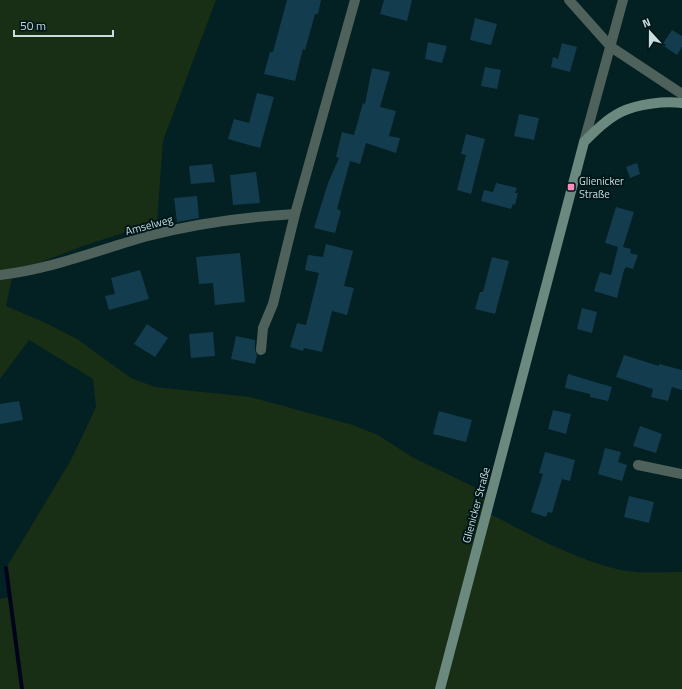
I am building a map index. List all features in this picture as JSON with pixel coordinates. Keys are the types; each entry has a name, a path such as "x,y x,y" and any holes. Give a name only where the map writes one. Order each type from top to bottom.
{"street":[{"path":"261,350 263,328 273,304 295,214 355,0"},
{"path":"569,0 611,47 682,94"},
{"name":"Glienicker Straße","path":"440,689 584,142 623,0"},
{"path":"584,142 602,125 621,112 650,104 682,103"},
{"name":"Amselweg","path":"0,275 72,261 147,236 198,224 240,217 295,214"},
{"path":"638,465 682,474"}],"green space":[{"path":"0,0 216,0 163,141 157,222 83,246 13,273 6,306 46,323 77,339 131,378 155,387 250,397 353,425 378,435 412,457 491,495 486,512 569,553 621,570 643,572 682,572 682,689 0,689 0,599 10,597 6,568 71,460 96,407 93,379 29,340 0,379"}],"building":[{"path":"287,0 321,0 318,14 315,14 305,50 303,49 295,81 264,74 270,52 273,52"},
{"path":"384,0 412,0 407,21 380,14"},
{"path":"475,18 497,24 491,45 470,40"},
{"path":"672,30 682,36 682,47 677,55 662,45"},
{"path":"428,42 447,46 442,63 425,59"},
{"path":"562,43 577,47 570,72 551,67 553,57 558,59"},
{"path":"485,67 501,70 497,89 481,86"},
{"path":"372,68 390,72 380,107 396,111 389,136 400,138 396,153 366,143 360,164 350,161 337,209 341,211 335,233 314,228 328,183 339,158 336,157 342,132 354,135 363,103 365,104"},
{"path":"257,93 274,97 260,148 228,139 234,119 249,123"},
{"path":"519,114 539,118 534,140 514,136"},
{"path":"466,134 485,139 471,194 457,190 466,155 461,154"},
{"path":"637,163 640,174 630,178 626,167"},
{"path":"212,164 215,182 191,184 189,166"},
{"path":"256,172 260,203 233,205 230,175"},
{"path":"496,183 517,188 515,193 518,193 515,205 513,204 511,209 481,201 484,190 493,192"},
{"path":"197,196 199,218 177,222 174,198"},
{"path":"616,207 634,212 623,247 631,249 630,253 638,255 633,269 626,267 624,270 617,298 594,291 600,272 611,275 618,247 605,243"},
{"path":"326,244 353,251 344,286 354,288 347,315 332,311 322,352 304,348 303,351 290,347 297,323 306,325 319,273 305,270 308,255 323,257"},
{"path":"240,253 245,302 215,305 213,283 199,284 196,257"},
{"path":"492,257 509,261 495,314 475,309 480,292 483,292"},
{"path":"140,270 149,299 109,310 105,296 115,294 111,278"},
{"path":"582,308 597,312 592,333 577,329"},
{"path":"147,324 168,338 155,357 134,344"},
{"path":"213,332 215,356 191,358 189,334"},
{"path":"236,336 255,340 255,350 257,355 255,364 231,359"},
{"path":"624,355 659,366 659,364 682,370 682,390 672,387 668,401 651,397 653,389 616,377"},
{"path":"568,374 612,387 608,401 590,397 590,394 565,388"},
{"path":"19,401 23,420 0,424 0,404"},
{"path":"553,410 571,414 566,434 548,429"},
{"path":"439,411 472,420 466,442 433,434"},
{"path":"640,426 662,434 656,453 633,446"},
{"path":"605,448 621,452 618,462 627,465 622,481 598,474"},
{"path":"545,452 575,460 570,481 562,479 552,513 548,512 546,517 531,512 543,474 539,473"},
{"path":"629,496 654,502 649,523 624,517"}],"waterway":[{"path":"6,568 22,689"}],"place":[{"name":"Glienicker Straße","path":"571,187"}]}
